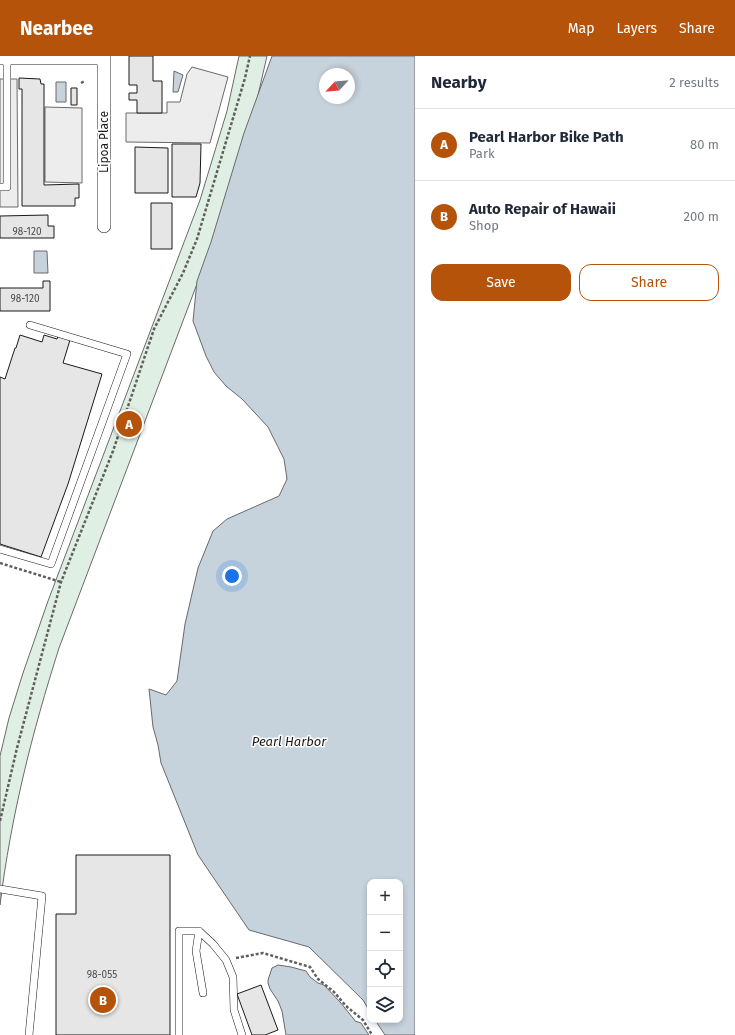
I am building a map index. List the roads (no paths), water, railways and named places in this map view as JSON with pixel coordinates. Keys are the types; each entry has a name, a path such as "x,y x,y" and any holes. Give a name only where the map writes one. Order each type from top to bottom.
{"street":[{"name":"Lipoa Place","path":"4,58 104,57 104,226"}],"lane":[{"path":"0,187 7,187 4,58"},
{"path":"0,549 52,564 127,354 30,325"},
{"path":"0,889 42,896 30,1035"},
{"path":"178,1035 179,931 199,931 213,944 226,960 233,978 234,1010 242,1035"},
{"path":"199,931 196,952 203,993"}],"water":[{"name":"Pearl Harbor","path":"272,56 415,56 415,1035 385,1035 377,1023 403,1023 403,879 367,879 367,1007 363,1000 309,947 249,930 198,855 161,763 153,727 149,689 166,695 177,681 185,624 198,568 213,531 227,519 279,496 287,479 284,459 268,427 242,399 226,386 214,372 206,356 193,321 197,281 211,242 244,133"},
{"path":"174,71 183,75 178,92 173,92"},
{"path":"56,82 66,82 66,102 56,102"},
{"path":"34,251 47,251 48,273 34,273"},
{"path":"278,965 306,971 310,977 318,983 324,985 355,1021 361,1023 369,1035 286,1035 282,1011 268,983 272,968"}],"place":[{"name":"Pearl Harbor Bike Path","path":"129,424"},
{"name":"Auto Repair of Hawaii","path":"103,1000"}]}
